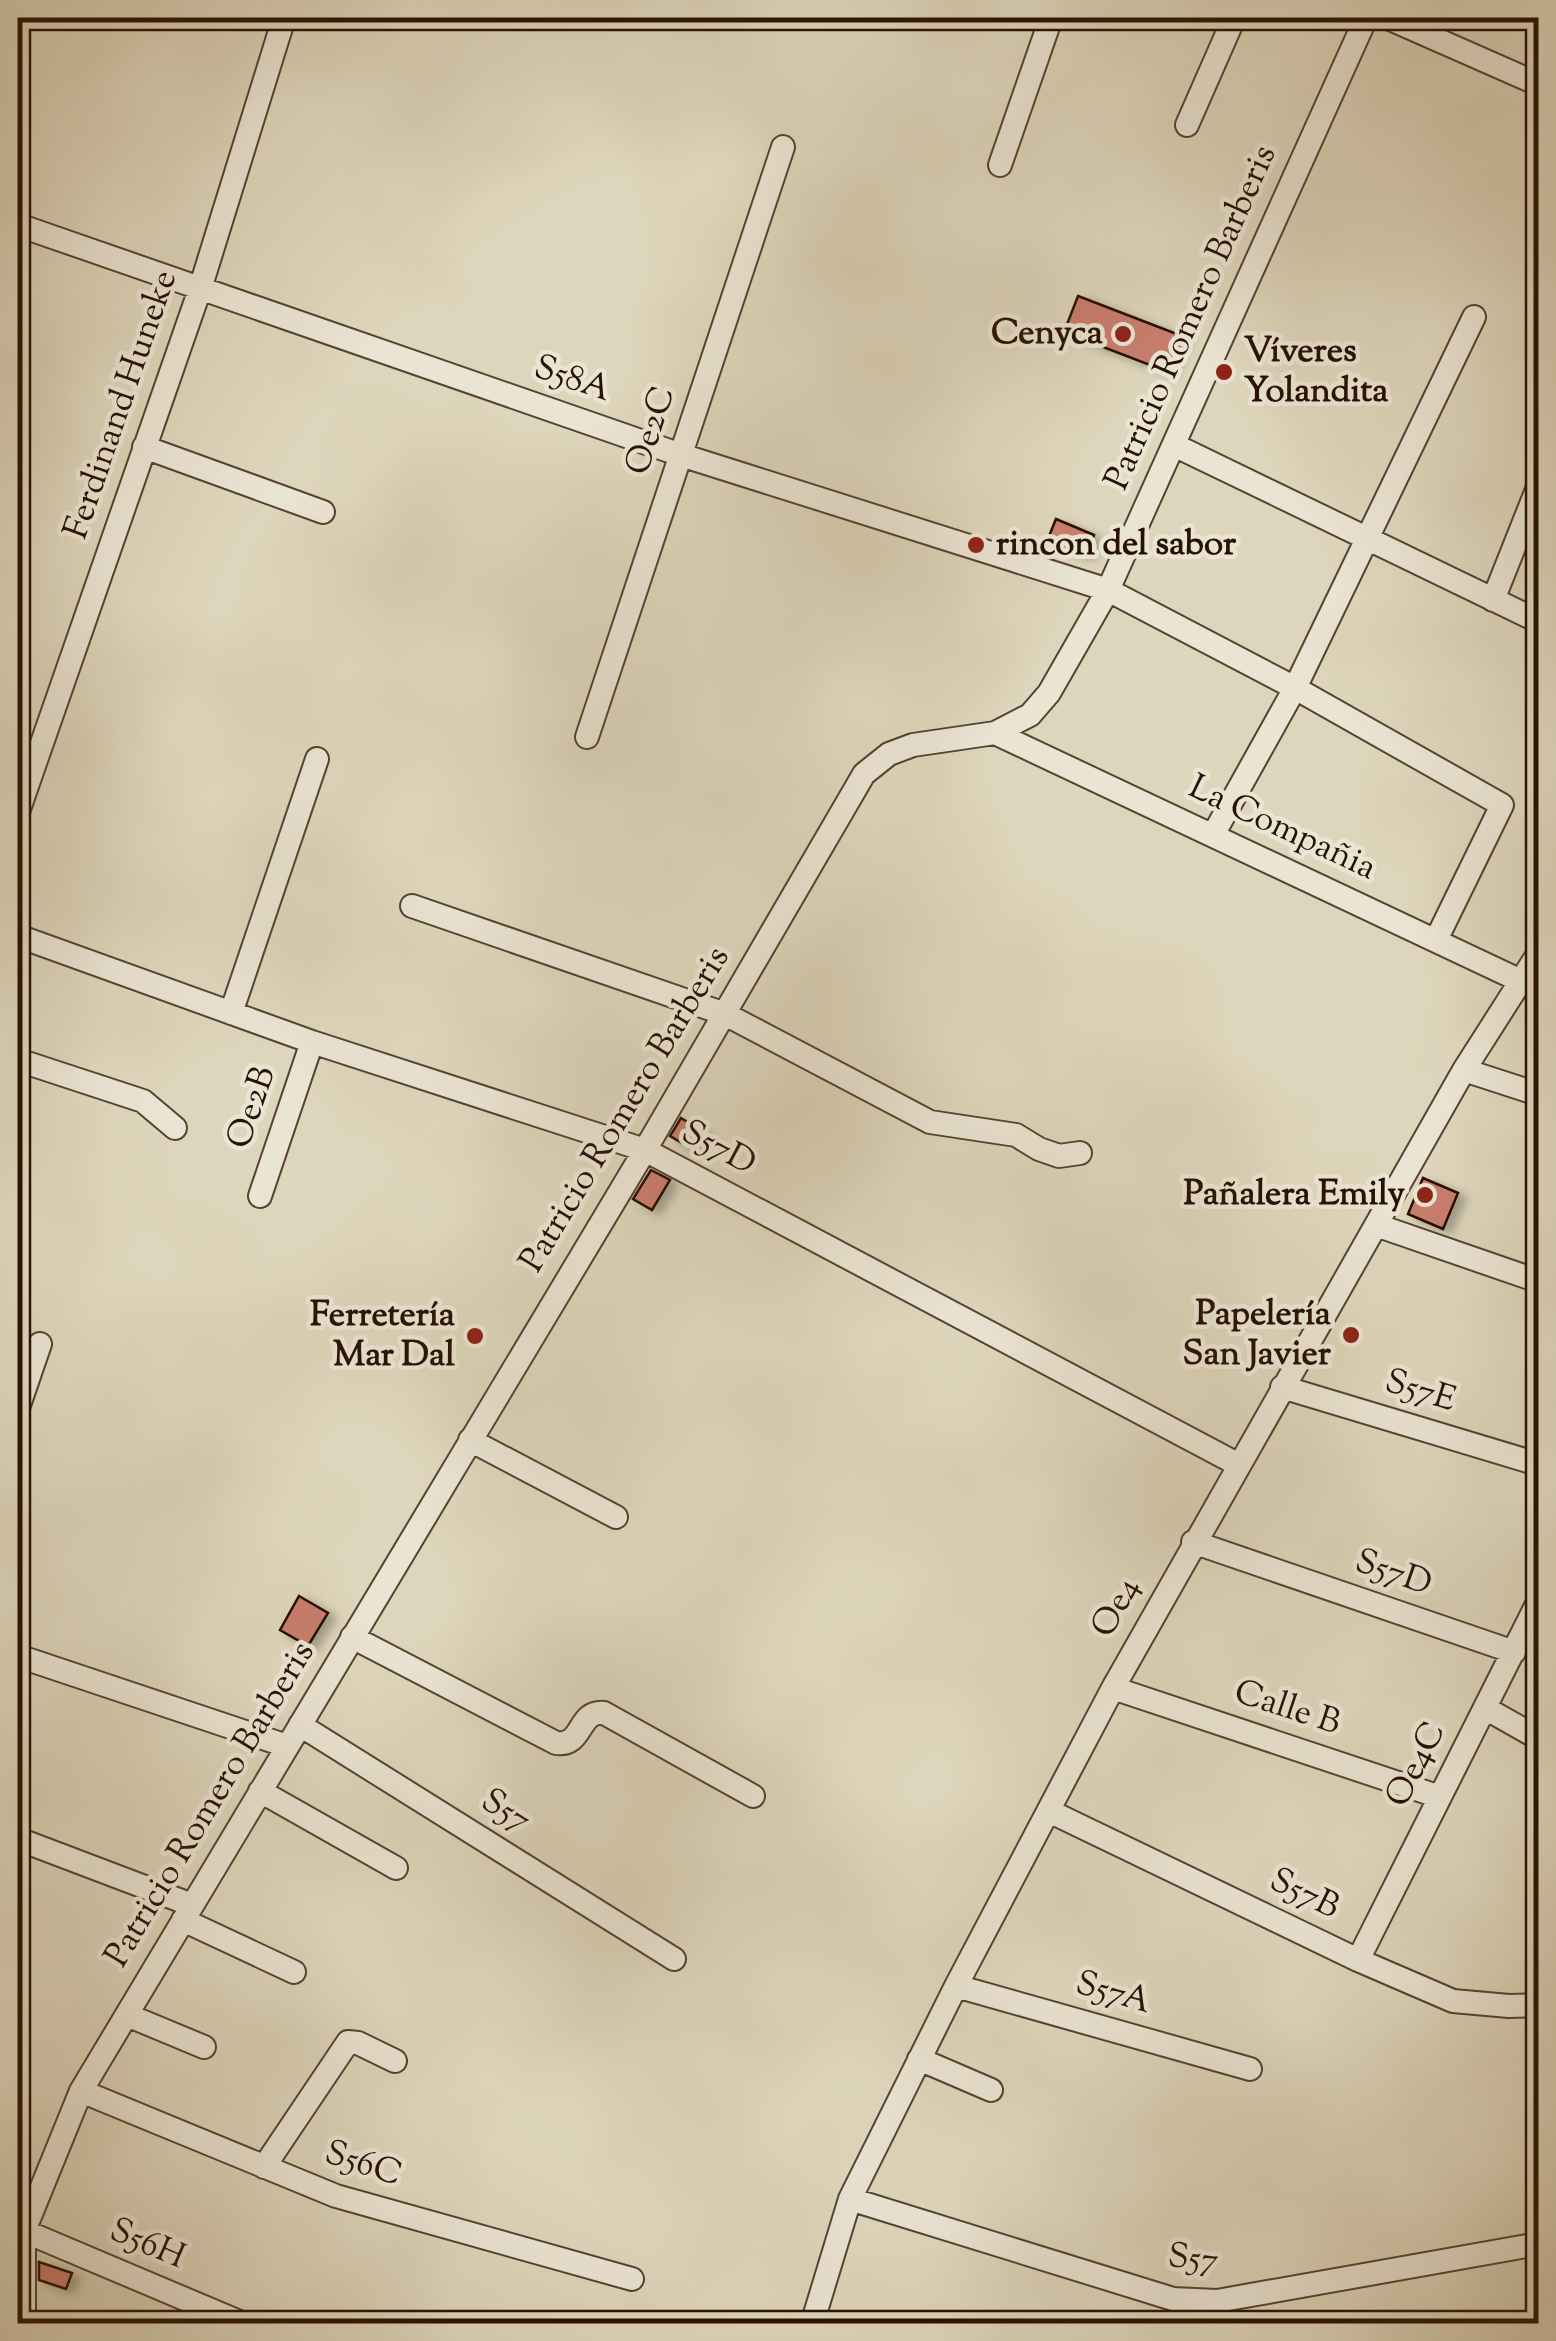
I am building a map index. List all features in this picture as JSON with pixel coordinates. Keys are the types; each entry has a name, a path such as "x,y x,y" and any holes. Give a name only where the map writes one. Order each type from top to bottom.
{"street":[{"name":"Ferdinand Huneke","path":"18,812 200,289 284,18"},
{"path":"1000,165 1050,18"},
{"path":"1188,125 1234,18"},
{"name":"Patricio Romero Barberis","path":"24,2324 24,2231 81,2091 725,1014 864,774 890,754 912,746 995,732 1030,715 1049,693 1108,590 1366,18"},
{"path":"1388,18 1538,84"},
{"name":"Oe2C","path":"587,737 783,147"},
{"name":"S58A","path":"18,224 681,455 1108,590 1295,688 1502,806 1436,940"},
{"path":"1213,835 1295,688 1474,317"},
{"path":"1174,444 1538,620"},
{"path":"144,447 324,512"},
{"path":"1493,600 1538,488"},
{"name":"La Compañia","path":"995,732 1530,986"},
{"path":"231,1013 317,759"},
{"path":"412,906 725,1014 930,1122 1016,1136 1059,1156 1080,1153"},
{"name":"S57D","path":"18,936 312,1042 644,1150 1239,1465"},
{"name":"Oe4","path":"812,2324 850,2199 956,1986 1113,1688 1464,1070 1530,986 1538,954"},
{"name":"Oe2B","path":"260,1196 312,1042"},
{"path":"18,1060 143,1101 176,1128"},
{"path":"1464,1070 1538,1094"},
{"path":"1376,1226 1538,1281"},
{"path":"18,1408 40,1344"},
{"name":"S57E","path":"1282,1387 1538,1464"},
{"path":"470,1440 616,1517"},
{"name":"S57D","path":"1193,1542 1514,1652"},
{"name":"Oe4C","path":"1358,1960 1538,1602"},
{"path":"352,1637 556,1743 574,1740 587,1717 594,1712 604,1713 753,1796"},
{"path":"18,1656 287,1746"},
{"name":"Calle B","path":"1113,1688 1440,1797"},
{"path":"1486,1708 1538,1738"},
{"name":"S57","path":"300,1724 674,1959"},
{"path":"260,1790 396,1868"},
{"name":"S57B","path":"1049,1811 1358,1960 1453,2000 1538,2005"},
{"path":"18,1840 188,1912 294,1972"},
{"name":"S57A","path":"956,1986 1250,2070"},
{"path":"127,2015 204,2048"},
{"path":"264,2166 348,2042 396,2061"},
{"path":"920,2059 992,2090"},
{"name":"S56C","path":"81,2091 336,2196 632,2278"},
{"name":"S57","path":"850,2199 1173,2299 1217,2302 1538,2244"},
{"name":"S56H","path":"24,2231 244,2324"}],"building":[{"name":"Cenyca","path":"1078,296 1182,336 1168,372 1064,332"},
{"path":"1056,519 1094,535 1086,556 1047,541"},
{"path":"681,1118 704,1132 694,1150 670,1136"},
{"path":"651,1170 670,1180 652,1210 633,1199"},
{"path":"1423,1178 1458,1193 1443,1229 1408,1214"},
{"path":"299,1596 328,1613 308,1646 280,1630"},
{"path":"39,2262 72,2273 66,2289 39,2280"}],"place":[{"name":"Cenyca","path":"1123,334"},
{"name":"Víveres Yolandita","path":"1224,372"},
{"name":"rincon del sabor","path":"976,545"},
{"name":"Pañalera Emily","path":"1425,1195"},
{"name":"Papelería San Javier","path":"1351,1335"},
{"name":"Ferretería Mar Dal","path":"475,1336"}]}
